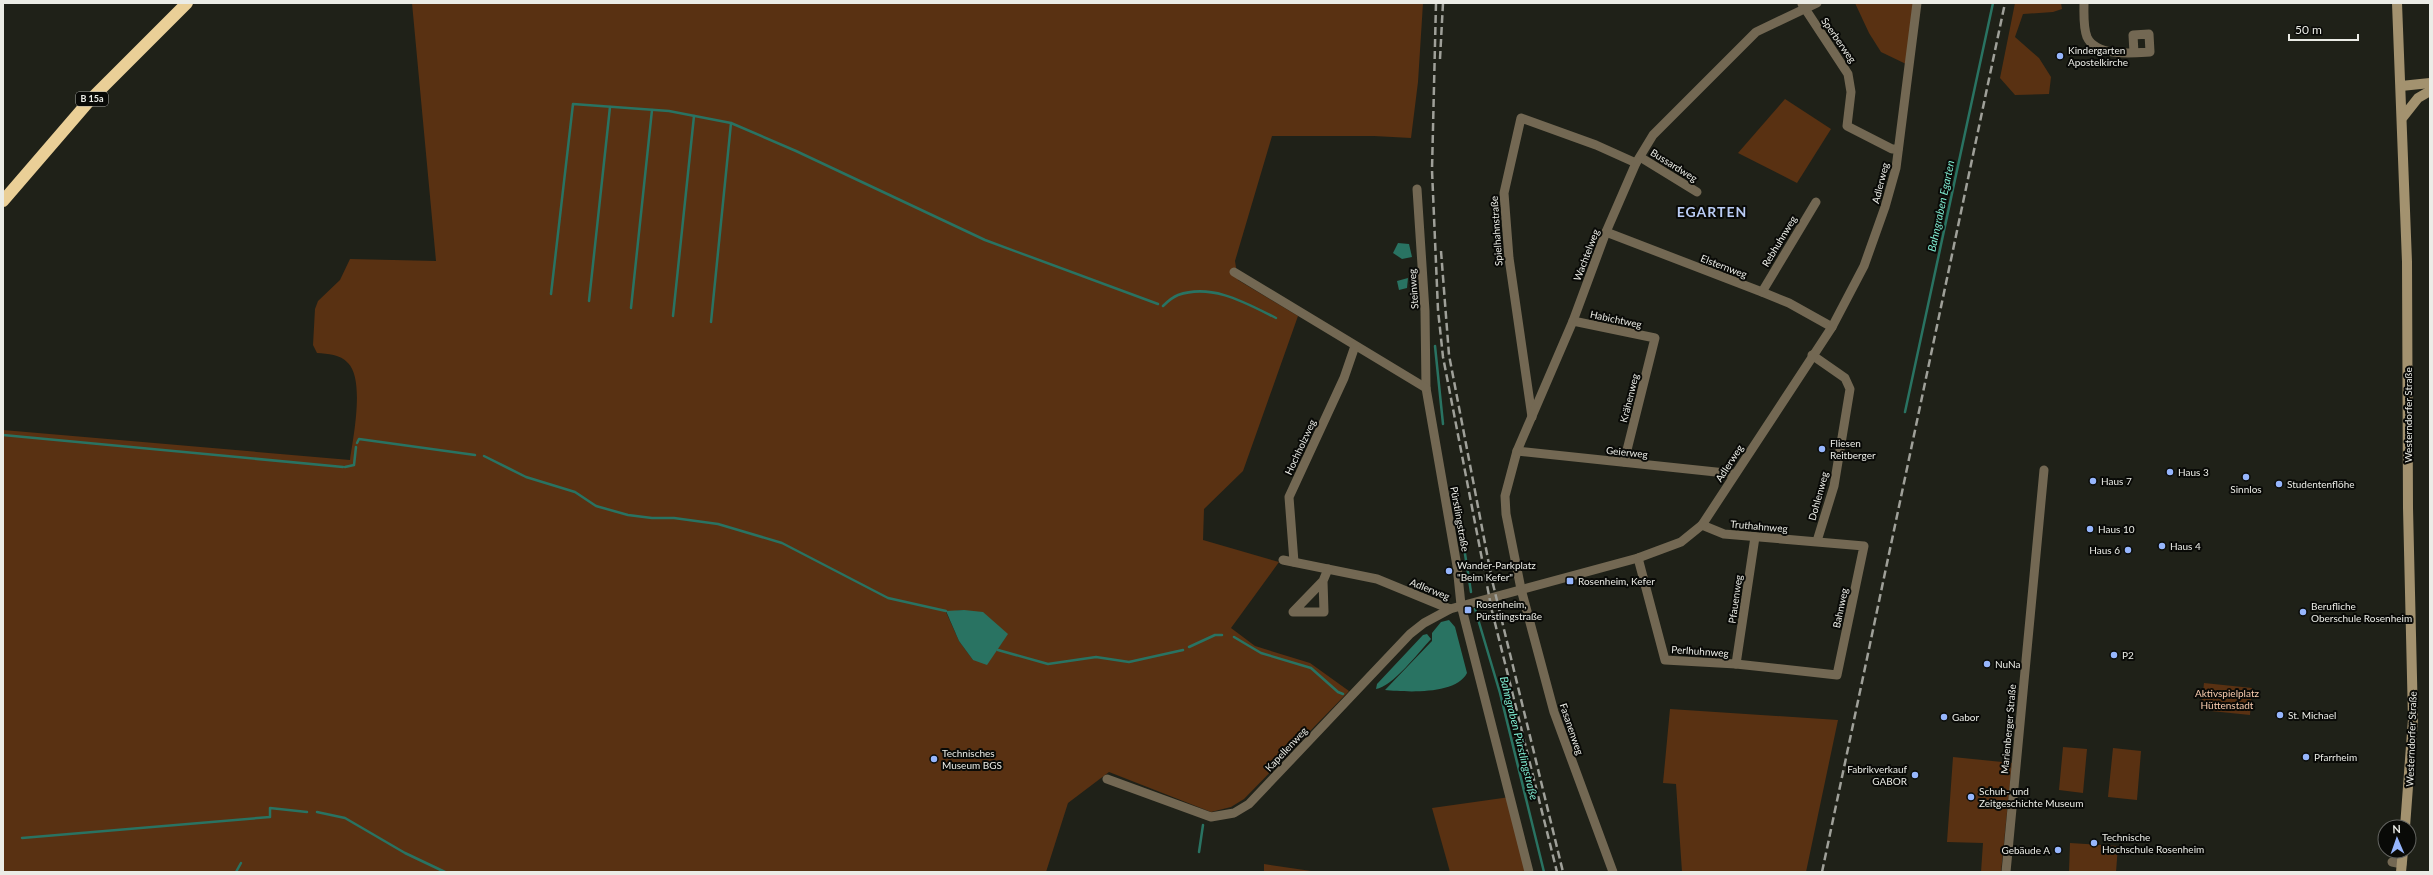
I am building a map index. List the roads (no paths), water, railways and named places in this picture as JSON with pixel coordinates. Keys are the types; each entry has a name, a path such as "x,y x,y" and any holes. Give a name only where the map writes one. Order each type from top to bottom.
{"highway":[{"name":"B 15a","path":"3,201 90,100 187,3"}],"main road":[{"name":"Westerndorfer Straße","path":"2397,3 2407,262 2408,508 2413,719 2406,819"},
{"path":"2401,86 2430,83"},
{"path":"2402,117 2418,98 2430,91"}],"street":[{"name":"Wachtelweg","path":"1521,589 1506,508 1508,479 1517,452 1572,321 1606,232 1638,160 1653,135 1756,32 1802,6 1816,3"},
{"name":"Adlerweg","path":"1283,560 1377,579 1450,609 1638,558 1681,542 1702,525 1812,355 1832,327 1864,266 1885,207 1898,149 1918,3"},
{"path":"2084,3 2085,29 2088,38 2095,46 2103,50 2134,53"},
{"name":"Sperberweg","path":"1802,6 1848,74 1851,92 1847,126 1892,149 1898,149"},
{"name":"Spielhahnstraße","path":"1532,418 1509,258 1504,192 1521,118 1638,160"},
{"name":"Bussardweg","path":"1638,160 1697,192"},
{"name":"Steinweg","path":"1416,189 1425,311 1426,388"},
{"name":"Rebhuhnweg","path":"1762,292 1816,202"},
{"name":"Elsternweg","path":"1606,232 1789,303 1832,327"},
{"path":"1234,272 1426,388"},
{"name":"Habichtweg","path":"1572,321 1656,338"},
{"name":"Krähenweg","path":"1624,462 1656,338"},
{"name":"Hochholzweg","path":"1294,562 1289,497 1344,378 1355,346"},
{"name":"Dohlenweg","path":"1812,355 1845,378 1850,389 1834,486 1817,541"},
{"name":"Pürstlingstraße","path":"1426,388 1458,566 1461,605 1529,872"},
{"name":"Geierweg","path":"1517,452 1735,474"},
{"name":"Marienberger Straße","path":"2006,872 2044,470"},
{"name":"Truthahnweg","path":"1702,525 1724,534 1864,546"},
{"name":"Pfauenweg","path":"1736,664 1755,537"},
{"name":"Bahnweg","path":"1837,675 1864,546"},
{"name":"Perlhuhnweg","path":"1638,558 1665,660 1736,664 1837,675"},
{"path":"1323,581 1328,569"},
{"name":"Fasanenweg","path":"1521,589 1554,712 1613,872"},
{"name":"Kapellenweg","path":"1107,780 1211,817 1234,813 1249,804 1405,639 1424,623 1450,609"}],"water":[{"path":"1398,243 1409,244 1412,257 1402,259 1393,253"},
{"path":"1408,278 1407,288 1399,290 1397,281"},
{"path":"964,610 983,612 1008,634 987,665 973,660 959,641 946,611"},
{"path":"1449,620 1455,627 1467,673 1461,680 1442,689 1417,691 1385,690 1432,641 1432,633 1441,622"},
{"path":"1427,634 1431,639 1413,660 1390,682 1376,689 1377,684 1423,635"}],"waterway":[{"name":"Bahngraben Egarten","path":"1905,412 1993,3"},
{"path":"551,294 573,104 669,111 731,123 796,151 985,240 1158,304"},
{"path":"589,301 610,107"},
{"path":"631,308 652,110"},
{"path":"673,316 694,116"},
{"path":"711,322 731,123"},
{"path":"1163,306 1178,295 1203,291 1228,296 1253,306 1276,318"},
{"path":"1435,346 1443,424"},
{"path":"3,435 343,467"},
{"path":"357,443 359,439 475,455"},
{"path":"345,467 354,465 356,447"},
{"path":"484,456 526,477 575,492 596,506 628,515 652,518 674,518 718,524 782,543 888,598 946,611"},
{"name":"Bahngraben Pürstlingstraße","path":"1457,503 1471,592"},
{"name":"Bahngraben Pürstlingstraße","path":"1475,609 1500,693 1544,872"},
{"path":"1189,647 1215,635 1222,635"},
{"path":"1234,637 1261,653 1311,668 1338,692 1343,694"},
{"path":"998,650 1048,664 1096,657 1129,662 1183,650"},
{"path":"22,838 270,817 270,808 307,812"},
{"path":"317,812 345,818 405,853 445,872"},
{"path":"1199,852 1203,825"},
{"path":"236,872 241,863"}],"railway":[{"path":"1436,3 1432,170 1438,310 1443,357 1492,611 1557,872"},
{"path":"1440,59 1443,3"},
{"path":"1822,872 2005,3"},
{"path":"1441,251 1449,355 1492,580 1563,872"}],"place":[{"name":"Kindergarten Apostelkirche","path":"2060,56"},
{"name":"Fliesen Reitberger","path":"1822,449"},
{"name":"Haus 3","path":"2170,472"},
{"name":"Sinnlos","path":"2246,477"},
{"name":"Haus 7","path":"2093,481"},
{"name":"Studentenflöhe","path":"2279,484"},
{"name":"Haus 10","path":"2090,529"},
{"name":"Haus 4","path":"2162,546"},
{"name":"Haus 6","path":"2128,550"},
{"name":"Wander-Parkplatz \"Beim Kefer\"","path":"1449,571"},
{"name":"Rosenheim, Kefer","path":"1570,581"},
{"name":"Rosenheim, Pürstlingstraße","path":"1468,610"},
{"name":"Berufliche Oberschule Rosenheim","path":"2303,612"},
{"name":"P2","path":"2114,655"},
{"name":"NuNa","path":"1987,664"},
{"name":"St. Michael","path":"2280,715"},
{"name":"Gabor","path":"1944,717"},
{"name":"Pfarrheim","path":"2306,757"},
{"name":"Technisches Museum BGS","path":"934,759"},
{"name":"Fabrikverkauf GABOR","path":"1915,775"},
{"name":"Schuh- und Zeitgeschichte Museum","path":"1971,797"},
{"name":"Technische Hochschule Rosenheim","path":"2094,843"},
{"name":"Gebäude A","path":"2058,850"}],"district":[{"name":"EGARTEN","path":"1712,212"}],"park label":[{"name":"Aktivspielplatz Hüttenstadt","path":"2227,698"}]}
